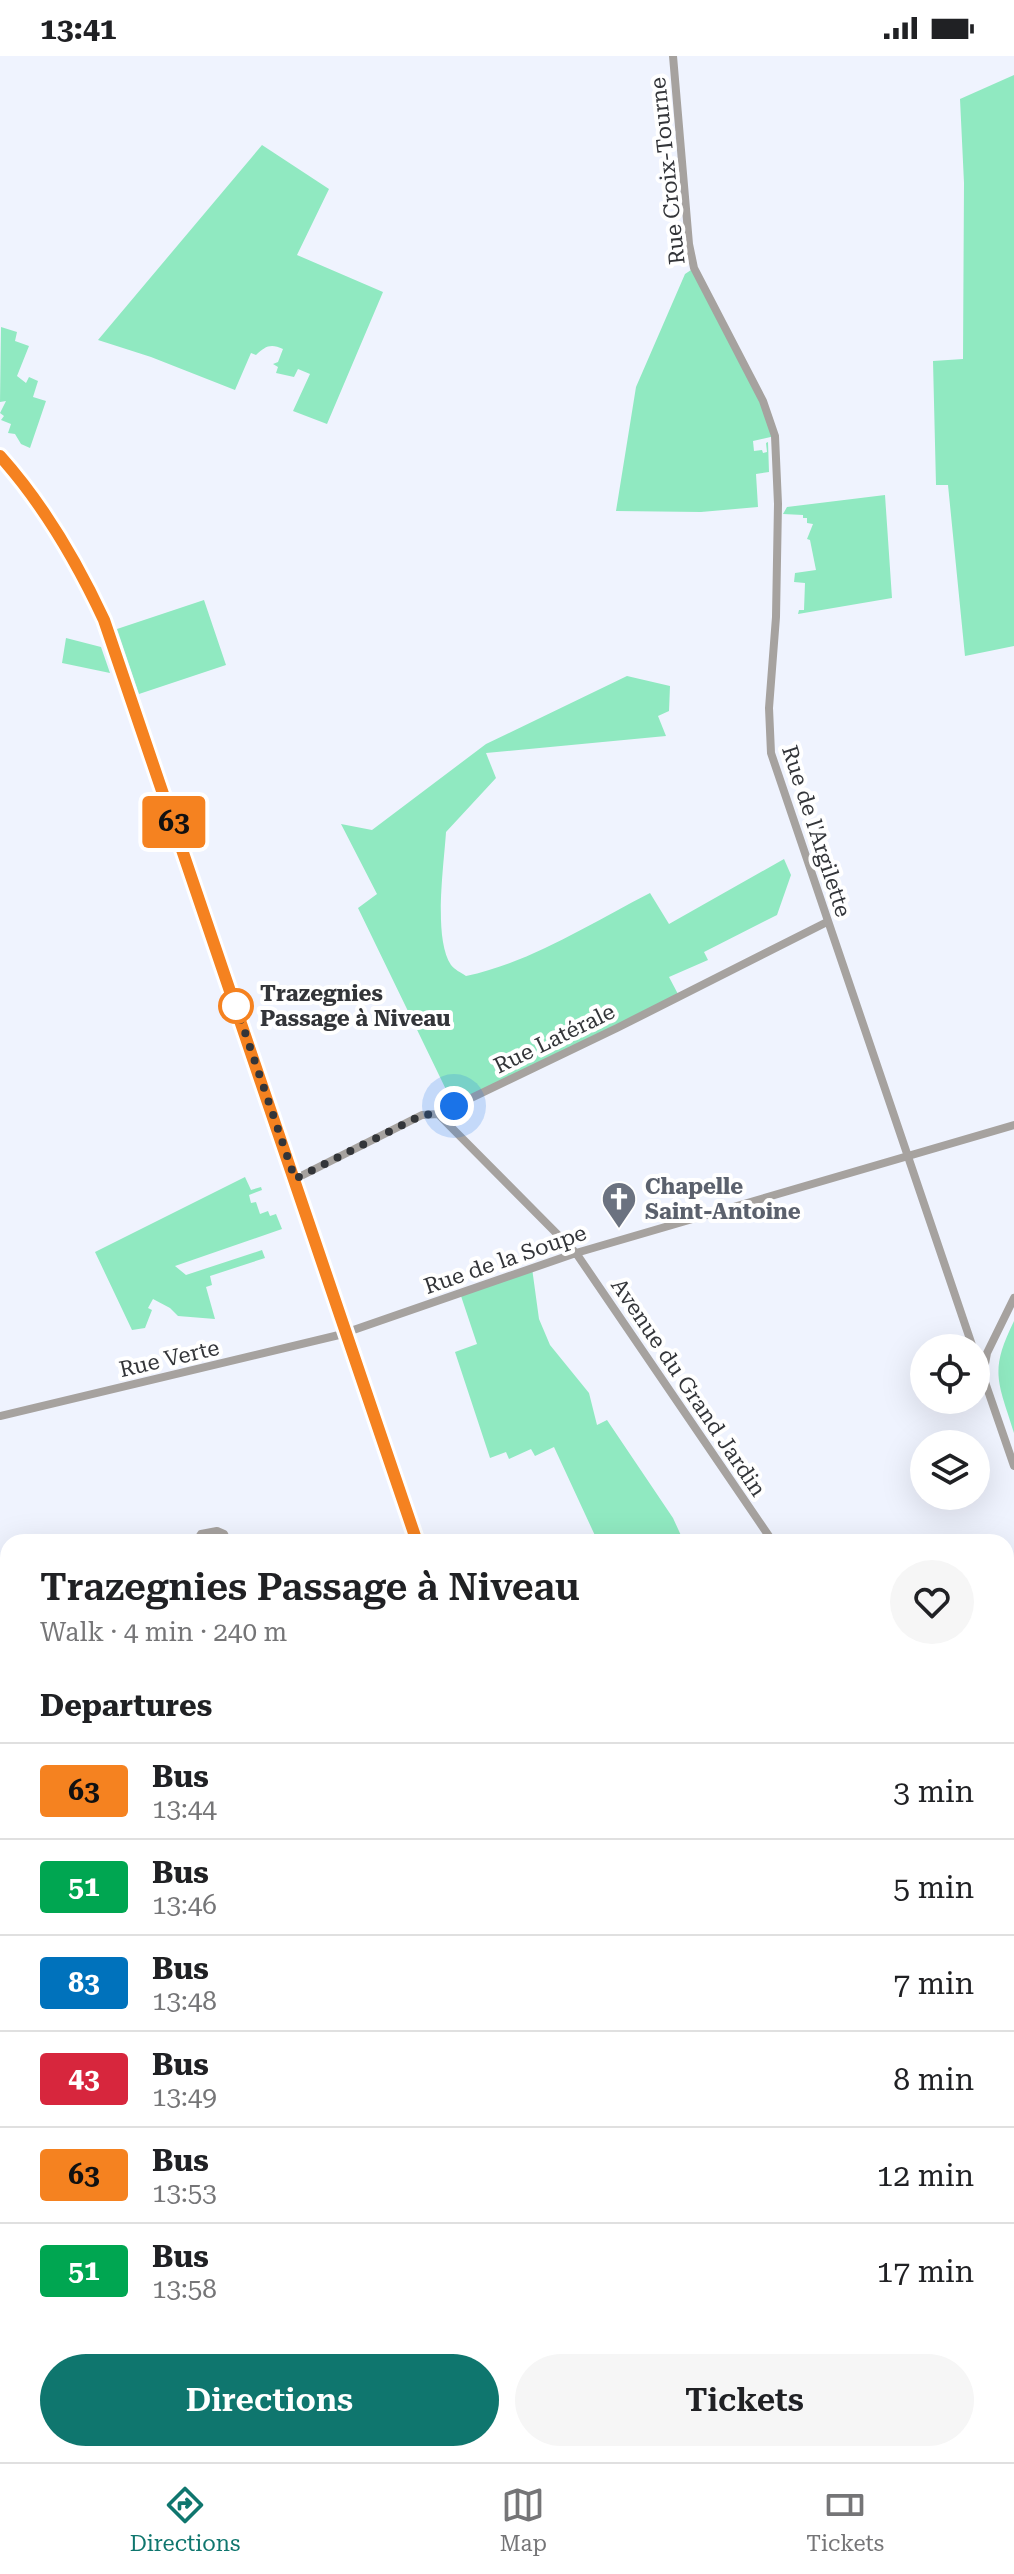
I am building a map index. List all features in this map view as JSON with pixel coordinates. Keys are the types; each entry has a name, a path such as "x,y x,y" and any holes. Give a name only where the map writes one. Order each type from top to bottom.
{"main road":[{"path":"0,456 58,532 104,620 414,1534"}],"street":[{"name":"Rue Croix-Tourne","path":"673,56 687,230 694,268 763,401 775,436 778,504"},
{"name":"Rue de l'Argilette","path":"778,504 769,737 771,753 968,1334"},
{"name":"Rue Latérale","path":"295,1179 422,1115 438,1114 617,1028 827,922"},
{"name":"Avenue du Grand Jardin","path":"438,1114 576,1253 768,1534"},
{"name":"Rue de la Soupe","path":"346,1333 576,1253 1014,1125"},
{"path":"990,1347 1014,1298"},
{"name":"Rue Verte","path":"0,1416 346,1333"},
{"path":"990,1396 1014,1466"},
{"path":"201,1534 217,1531 224,1534"}],"green space":[{"path":"1014,75 1014,646 965,656 948,485 936,485 933,361 963,359 964,183 960,99"},
{"path":"262,145 329,189 297,255 383,292 327,424 293,411 310,374 298,369 294,377 276,373 278,367 273,364 278,362 283,349 279,347 268,346 256,355 251,353 235,390 98,340"},
{"path":"694,268 735,345 775,436 753,441 754,451 762,450 763,453 767,452 768,442 769,472 756,474 758,507 701,512 616,511 636,387 685,274"},
{"path":"1,327 17,332 15,341 29,346 17,376 26,383 29,377 38,381 33,397 46,401 30,448 21,444 15,434 8,433 11,424 1,420 4,416 0,413 6,401 0,402"},
{"path":"885,495 892,598 798,614 799,610 804,610 805,583 794,582 795,573 816,570 810,540 807,539 813,524 807,523 803,515 783,514 787,507"},
{"path":"204,600 226,665 139,694 117,629"},
{"path":"66,638 101,647 110,673 62,663"},
{"path":"627,676 670,686 669,711 658,716 666,736 486,753 496,778 446,832 441,920 442,937 451,965 466,976 490,970 561,940 650,893 669,924 784,859 791,875 777,915 704,952 708,960 669,977 679,996 454,1106 358,908 377,894 341,824 372,830 486,744"},
{"path":"245,1177 251,1190 261,1187 262,1190 249,1195 251,1203 256,1202 260,1214 268,1211 270,1216 276,1214 282,1229 175,1266 186,1275 262,1250 265,1258 210,1276 212,1285 206,1287 215,1319 178,1316 153,1299 148,1308 152,1310 145,1328 132,1330 95,1252"},
{"path":"532,1268 539,1319 550,1345 589,1393 597,1425 607,1420 673,1518 680,1534 594,1534 554,1447 535,1456 531,1449 509,1459 506,1452 490,1458 455,1352 477,1344 460,1293"},
{"path":"1014,1321 1014,1433 1000,1388 999,1365"}],"bus line":[{"name":"63","path":"0,456 58,532 104,620 414,1534"}],"place":[{"name":"Trazegnies Passage à Niveau","path":"236,1006"},
{"name":"Chapelle Saint-Antoine","path":"619,1230"}],"route":[{"path":"236,1006 295,1179 422,1115 438,1114 454,1106"}]}
